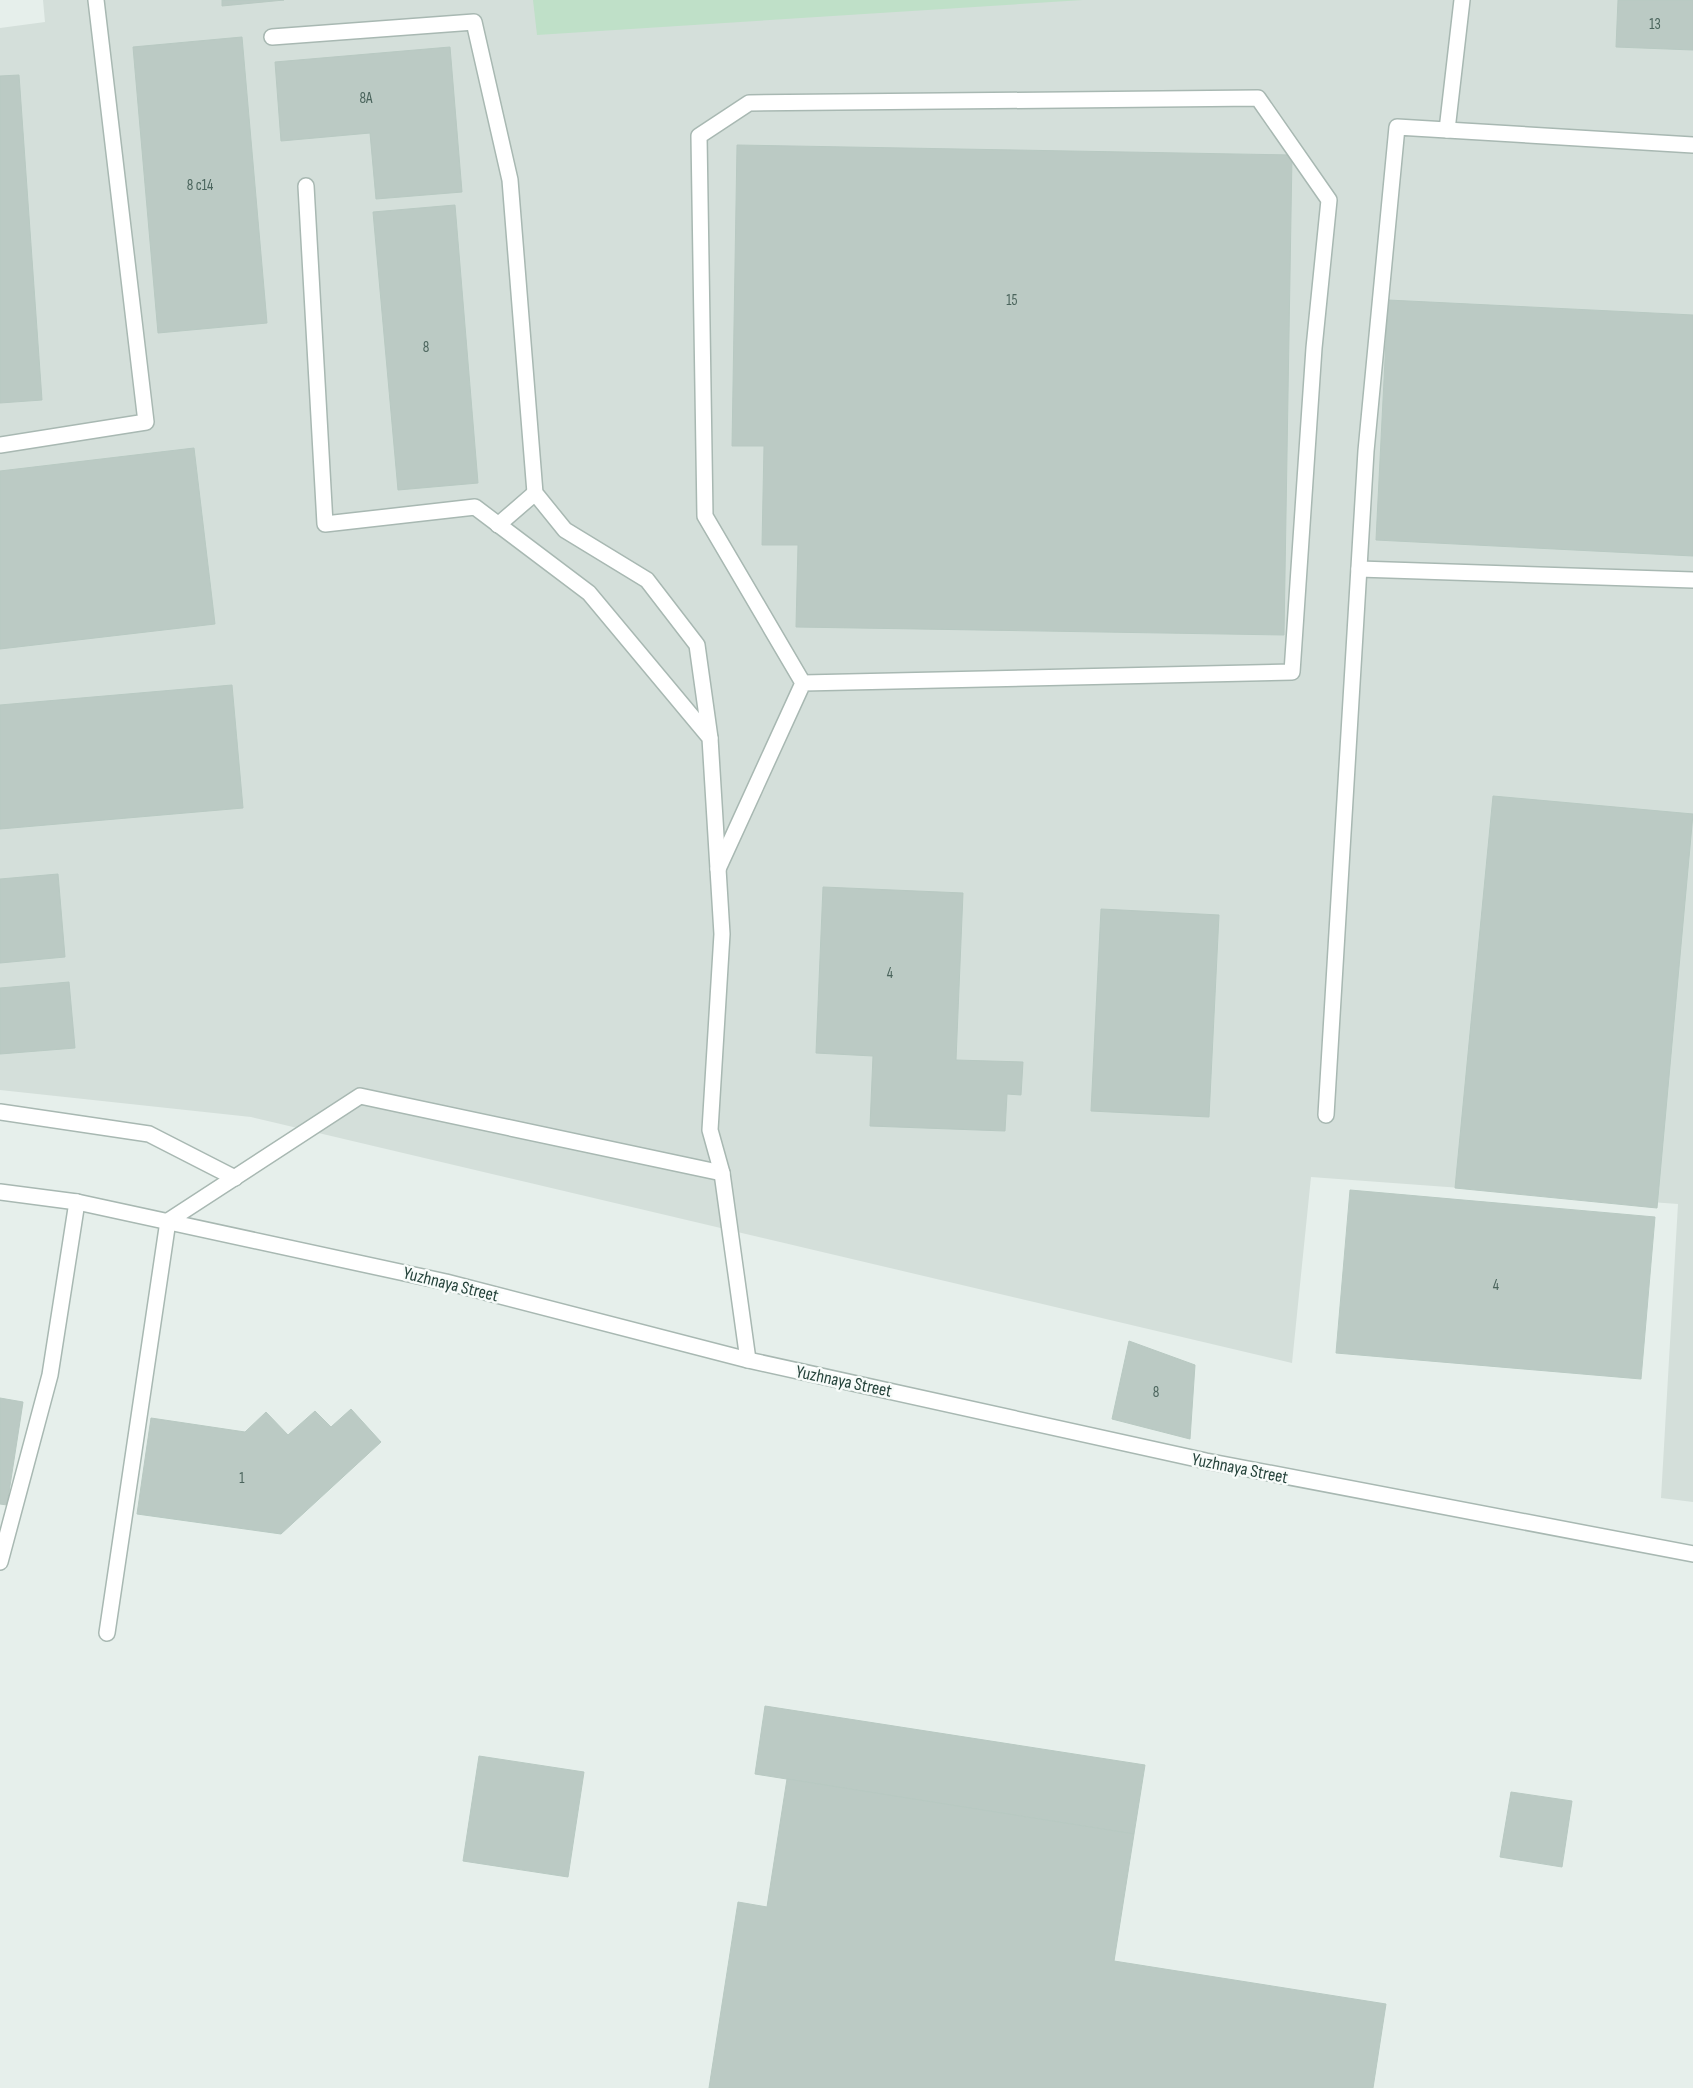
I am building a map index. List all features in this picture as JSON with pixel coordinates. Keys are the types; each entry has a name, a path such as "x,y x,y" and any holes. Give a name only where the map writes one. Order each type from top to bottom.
{"street":[{"path":"0,445 146,422 96,0"},
{"path":"1447,130 1462,0"},
{"path":"272,37 474,22 510,180 535,493 565,530 648,580 697,645 710,738 722,934 710,1130 722,1173 748,1360"},
{"path":"1258,98 1330,200 1314,348 1292,672 802,683 705,516 699,136 749,103 1258,98"},
{"path":"1326,1115 1366,451 1397,127 1693,145"},
{"path":"306,186 325,524 475,507 589,593 710,738"},
{"path":"498,525 535,493"},
{"path":"1359,569 1693,580"},
{"path":"718,869 802,683"},
{"path":"107,1633 168,1221 360,1096 722,1173"},
{"path":"0,1112 150,1134 235,1178"},
{"name":"Yuzhnaya Street","path":"0,1192 77,1202 446,1282 748,1360 1206,1462 1693,1554"},
{"path":"0,1562 50,1375 77,1202"}],"shaded area":[{"path":"43,0 1693,0 1693,1502 1661,1498 1678,1204 1311,1177 1292,1363 251,1117 0,1090 0,28 45,22"}],"green space":[{"path":"533,0 1083,0 537,35"}],"building":[{"path":"222,0 284,0 222,6"},
{"path":"1618,0 1693,0 1693,50 1616,47"},
{"path":"242,37 267,323 158,333 133,47"},
{"path":"450,47 462,192 376,199 370,133 281,141 275,62"},
{"path":"19,75 42,400 0,403 0,76"},
{"path":"737,145 1292,155 1284,635 796,627 798,545 762,545 764,446 732,446"},
{"path":"455,205 478,483 398,490 373,212"},
{"path":"1388,300 1693,315 1693,556 1376,540"},
{"path":"194,448 215,624 0,649 0,471"},
{"path":"232,685 243,808 0,829 0,705"},
{"path":"1493,796 1693,814 1657,1208 1455,1188"},
{"path":"58,874 65,957 0,963 0,879"},
{"path":"823,887 963,893 956,1060 1023,1062 1021,1095 1007,1094 1005,1131 870,1126 873,1056 816,1053"},
{"path":"1101,909 1219,915 1209,1117 1091,1111"},
{"path":"69,982 75,1048 0,1054 0,988"},
{"path":"1350,1190 1655,1217 1641,1379 1336,1353"},
{"path":"1129,1341 1195,1365 1190,1439 1112,1419"},
{"path":"0,1398 23,1402 7,1505 0,1504"},
{"path":"351,1409 381,1442 281,1534 137,1514 151,1418 245,1432 266,1412 288,1435 315,1411 331,1427"},
{"path":"765,1706 1145,1765 1134,1834 755,1774"},
{"path":"479,1756 584,1772 568,1877 463,1861"},
{"path":"787,1779 1134,1834 1114,1961 1386,2004 1373,2088 709,2088 738,1902 767,1907"},
{"path":"1511,1792 1572,1801 1562,1867 1500,1857"}]}
